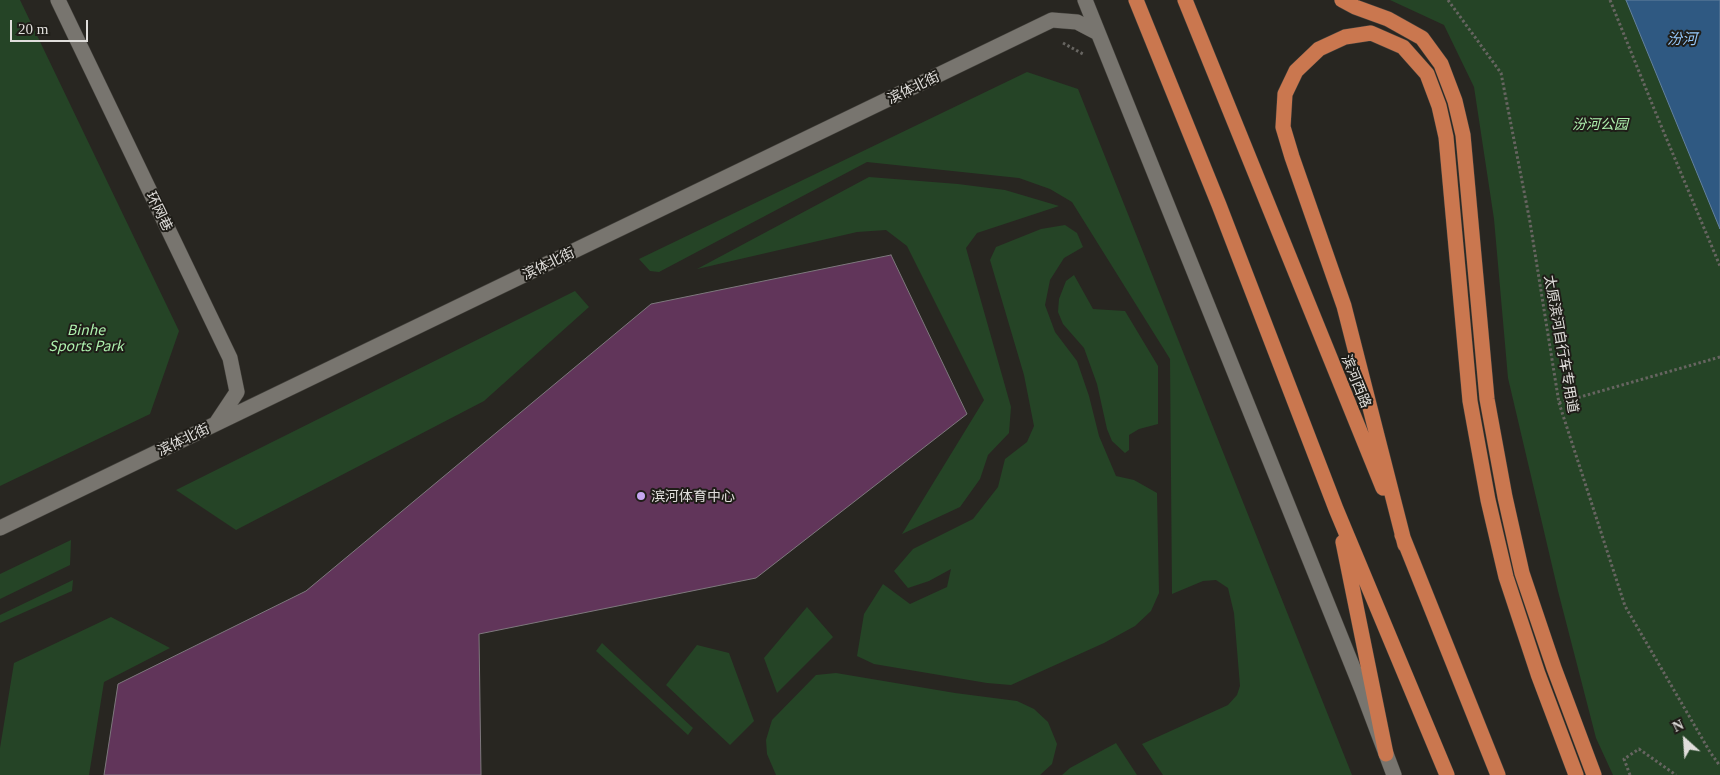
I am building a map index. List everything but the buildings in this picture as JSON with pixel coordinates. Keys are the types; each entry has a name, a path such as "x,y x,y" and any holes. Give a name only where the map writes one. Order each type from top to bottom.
{"highway":[{"path":"1136,0 1219,205 1336,509 1448,775"},
{"name":"滨河西路","path":"1185,0 1498,775"},
{"path":"1342,0 1355,7 1388,19 1422,38 1442,64 1455,101 1463,135 1487,399 1505,497 1522,573 1554,668 1594,775"},
{"path":"1405,545 1344,306 1283,126 1285,94 1296,72 1319,49 1345,37 1371,33 1403,48 1427,74 1439,106 1446,137 1470,401 1488,500 1506,577 1538,674 1576,775"},
{"path":"1336,509 1386,754"}],"street":[{"name":"环网巷","path":"58,0 230,358 237,392 217,423"},
{"path":"1085,0 1394,775"},
{"name":"滨体北街","path":"0,528 1052,20 1077,22 1098,33"}],"path":[{"name":"太原滨河自行车专用道","path":"1448,0 1501,73 1530,222 1559,403 1625,606 1720,766"},
{"path":"1610,0 1656,116 1720,266"},
{"path":"1559,403 1720,357"},
{"path":"1630,775 1624,759 1640,748 1676,775"}],"green space":[{"name":"Binhe Sports Park","path":"0,0 20,0 179,331 150,414 0,486"},
{"name":"汾河公园","path":"1390,0 1720,0 1720,775 1613,775 1596,738 1558,591 1508,378 1494,219 1474,87 1444,25"},
{"path":"1027,72 1078,89 1352,775 1163,775 1142,744 1228,705 1237,695 1240,686 1234,613 1228,588 1216,580 1203,581 1172,594 1170,359 1072,202 1050,189 1019,178 867,162 659,272 650,271 639,259"},
{"path":"869,177 958,184 1005,190 1059,206 977,233 966,248 1011,407 1009,433 988,455 980,479 960,507 902,534 984,400 907,246 886,230 857,232 697,269"},
{"path":"1065,225 1077,233 1083,247 1064,258 1050,280 1045,305 1055,332 1077,361 1089,396 1099,436 1116,476 1134,480 1157,493 1159,593 1151,611 1135,626 1104,643 1011,685 987,683 874,664 857,656 864,614 883,584 910,604 947,587 951,569 929,581 908,588 894,571 913,549 973,519 998,487 1005,459 1027,442 1034,426 1024,375 990,260 996,247 1041,229"},
{"path":"1074,275 1093,309 1125,311 1158,366 1158,424 1139,429 1129,435 1129,450 1125,453 1112,441 1107,429 1097,384 1084,348 1063,324 1058,312 1059,299 1066,281"},
{"path":"575,291 589,307 484,401 236,530 176,490"},
{"path":"71,540 70,565 0,599 0,574"},
{"path":"73,580 72,591 0,623 0,615"},
{"path":"807,607 833,637 777,693 764,658"},
{"path":"111,617 170,648 104,682 89,775 0,775 0,748 14,663"},
{"path":"602,643 693,728 688,735 596,651"},
{"path":"697,645 729,653 754,721 730,745 666,685"},
{"path":"836,673 955,693 1017,701 1034,709 1048,722 1057,744 1052,764 1040,775 776,775 767,754 766,740 772,720 816,675"},
{"path":"1116,743 1137,775 1062,775 1070,768"}],"water":[{"name":"汾河","path":"1626,0 1720,0 1720,229"}],"place":[{"name":"滨河体育中心","path":"641,496"}]}
